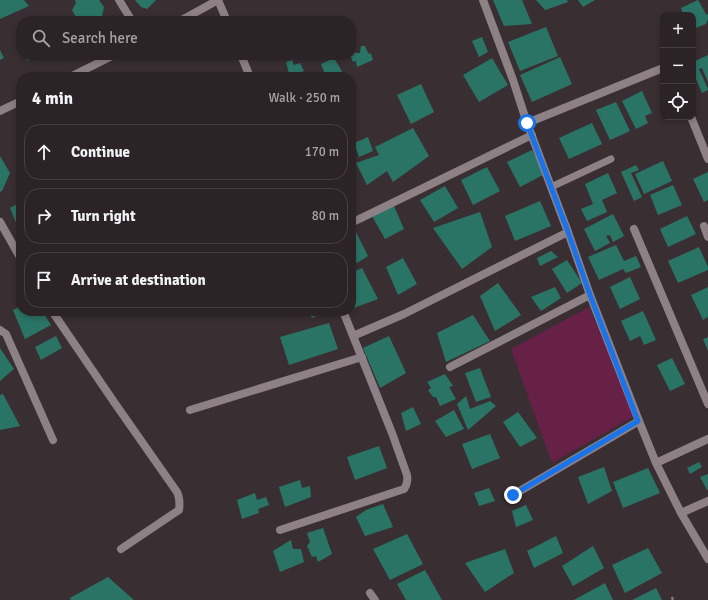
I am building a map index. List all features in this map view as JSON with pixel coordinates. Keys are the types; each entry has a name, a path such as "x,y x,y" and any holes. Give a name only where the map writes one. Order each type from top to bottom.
{"street":[{"path":"120,0 129,16"},
{"path":"189,16 218,0 225,16"},
{"path":"483,0 590,295 638,421 656,463 681,513 708,559"},
{"path":"80,72 104,60"},
{"path":"243,60 248,72"},
{"path":"527,123 660,69"},
{"path":"0,112 16,104"},
{"path":"692,120 708,160"},
{"path":"356,221 532,135"},
{"path":"0,222 16,249"},
{"path":"704,226 708,237"},
{"path":"634,229 708,404"},
{"path":"353,336 404,314 568,232"},
{"path":"450,367 590,295"},
{"path":"55,316 178,492 180,503 179,510 121,549"},
{"path":"280,530 404,489 407,485 407,475 392,433 345,316"},
{"path":"0,330 6,334 53,440"},
{"path":"190,410 362,357"},
{"path":"513,495 638,421"},
{"path":"656,463 708,439"},
{"path":"681,513 708,501"},
{"path":"370,593 375,600"}],"lane":[{"path":"551,187 611,159"}],"shaded area":[{"path":"589,307 636,415 552,463 511,349"}],"building":[{"path":"0,0 24,0 29,6 0,19"},
{"path":"75,0 99,0 104,7 102,16 75,16 72,10 76,3"},
{"path":"135,0 156,0 147,9 141,7"},
{"path":"493,0 522,0 532,24 504,26"},
{"path":"536,0 567,0 568,2 545,10"},
{"path":"578,0 595,0 583,7"},
{"path":"698,0 708,15 706,24 696,28 696,12 682,12 681,8"},
{"path":"546,27 558,56 520,71 508,42"},
{"path":"482,37 488,52 479,57 472,41"},
{"path":"361,46 365,46 368,53 371,54 373,60 357,67 356,61 353,62 352,60 356,60 356,53 360,53"},
{"path":"0,50 4,58 0,60"},
{"path":"708,55 708,82 702,68 699,69 708,89 702,93 696,79 696,61"},
{"path":"560,57 572,84 532,102 520,75"},
{"path":"492,58 508,85 479,102 463,75"},
{"path":"292,60 294,65 300,63 304,71 289,72 286,62"},
{"path":"330,60 335,60 342,72 324,72 321,64"},
{"path":"421,84 434,112 411,124 397,95"},
{"path":"642,91 652,113 645,116 648,123 636,129 622,101"},
{"path":"616,102 630,131 610,140 596,110"},
{"path":"592,123 602,144 569,159 559,138"},
{"path":"413,128 429,156 393,182 387,171 367,185 356,163 379,155 375,147"},
{"path":"368,137 373,151 359,157 356,149 356,142"},
{"path":"532,150 545,174 520,187 507,162"},
{"path":"0,156 10,173 2,191 0,192"},
{"path":"663,161 672,181 644,194 635,174"},
{"path":"636,165 639,170 631,173 642,197 634,201 621,172"},
{"path":"487,167 500,191 473,205 461,180"},
{"path":"708,172 708,200 704,202 693,179"},
{"path":"608,173 617,193 602,200 607,212 587,221 581,209 593,204 585,184"},
{"path":"673,185 682,205 658,215 650,195"},
{"path":"445,186 458,208 434,222 420,200"},
{"path":"540,201 551,226 515,241 505,216"},
{"path":"16,205 16,223 10,208"},
{"path":"394,206 404,229 385,239 372,216"},
{"path":"480,212 492,247 462,269 433,228"},
{"path":"613,214 624,236 613,242 610,235 606,236 610,243 595,251 584,229"},
{"path":"687,216 696,234 668,247 660,229"},
{"path":"356,232 368,256 357,263 356,262"},
{"path":"616,245 624,261 636,256 641,267 626,273 623,269 599,280 588,257"},
{"path":"699,247 708,270 678,283 668,261"},
{"path":"551,251 558,257 540,266 537,258"},
{"path":"403,258 417,284 398,295 386,267"},
{"path":"567,260 582,283 567,293 552,269"},
{"path":"362,268 378,299 356,307 356,271"},
{"path":"630,277 640,299 620,309 610,287"},
{"path":"498,283 521,315 495,331 480,296"},
{"path":"555,287 561,298 541,311 531,297"},
{"path":"708,287 708,317 703,320 691,295"},
{"path":"16,308 16,316 45,316 51,325 25,339 13,310"},
{"path":"643,311 656,340 644,345 640,336 630,341 621,321"},
{"path":"473,315 490,341 446,362 437,333"},
{"path":"329,323 338,349 289,365 280,337"},
{"path":"56,336 62,348 41,360 35,347"},
{"path":"389,336 406,373 380,388 363,348"},
{"path":"708,337 708,351 703,339"},
{"path":"0,348 14,369 0,381"},
{"path":"672,358 685,384 670,391 657,365"},
{"path":"480,368 491,397 476,402 465,373"},
{"path":"445,374 453,386 449,387 456,399 440,406 436,397 433,397 428,390 431,388 427,382"},
{"path":"3,394 20,426 0,430 0,395"},
{"path":"466,396 470,409 490,401 496,406 468,430 457,404"},
{"path":"413,407 421,424 406,431 401,413"},
{"path":"454,410 464,429 446,437 435,421"},
{"path":"518,412 537,438 520,447 503,422"},
{"path":"490,434 500,458 472,469 462,444"},
{"path":"379,446 387,468 355,480 347,457"},
{"path":"699,462 702,467 690,474 687,468"},
{"path":"604,467 612,491 588,504 578,477"},
{"path":"648,468 660,493 623,508 613,482"},
{"path":"708,474 708,490 707,490 700,477"},
{"path":"300,480 302,488 310,486 311,497 285,507 279,487"},
{"path":"489,488 495,501 479,506 474,493"},
{"path":"255,493 257,500 266,497 269,505 258,509 259,513 242,519 237,500"},
{"path":"383,504 393,527 365,536 356,517 366,510"},
{"path":"526,505 533,520 516,527 512,511"},
{"path":"323,528 332,554 318,562 316,556 312,557 307,546 310,542 307,533"},
{"path":"407,534 423,564 390,580 373,549"},
{"path":"556,536 563,553 534,568 527,551"},
{"path":"291,540 293,549 301,549 304,562 280,572 273,551"},
{"path":"593,546 604,568 573,586 562,566"},
{"path":"648,548 662,573 625,593 612,565"},
{"path":"505,549 514,573 485,592 465,563"},
{"path":"425,570 442,600 406,600 397,584"},
{"path":"108,577 134,600 71,600 70,598"},
{"path":"605,583 613,600 574,600"},
{"path":"656,588 662,600 632,600"}],"route":[{"path":"513,495 638,421 527,123"}]}
